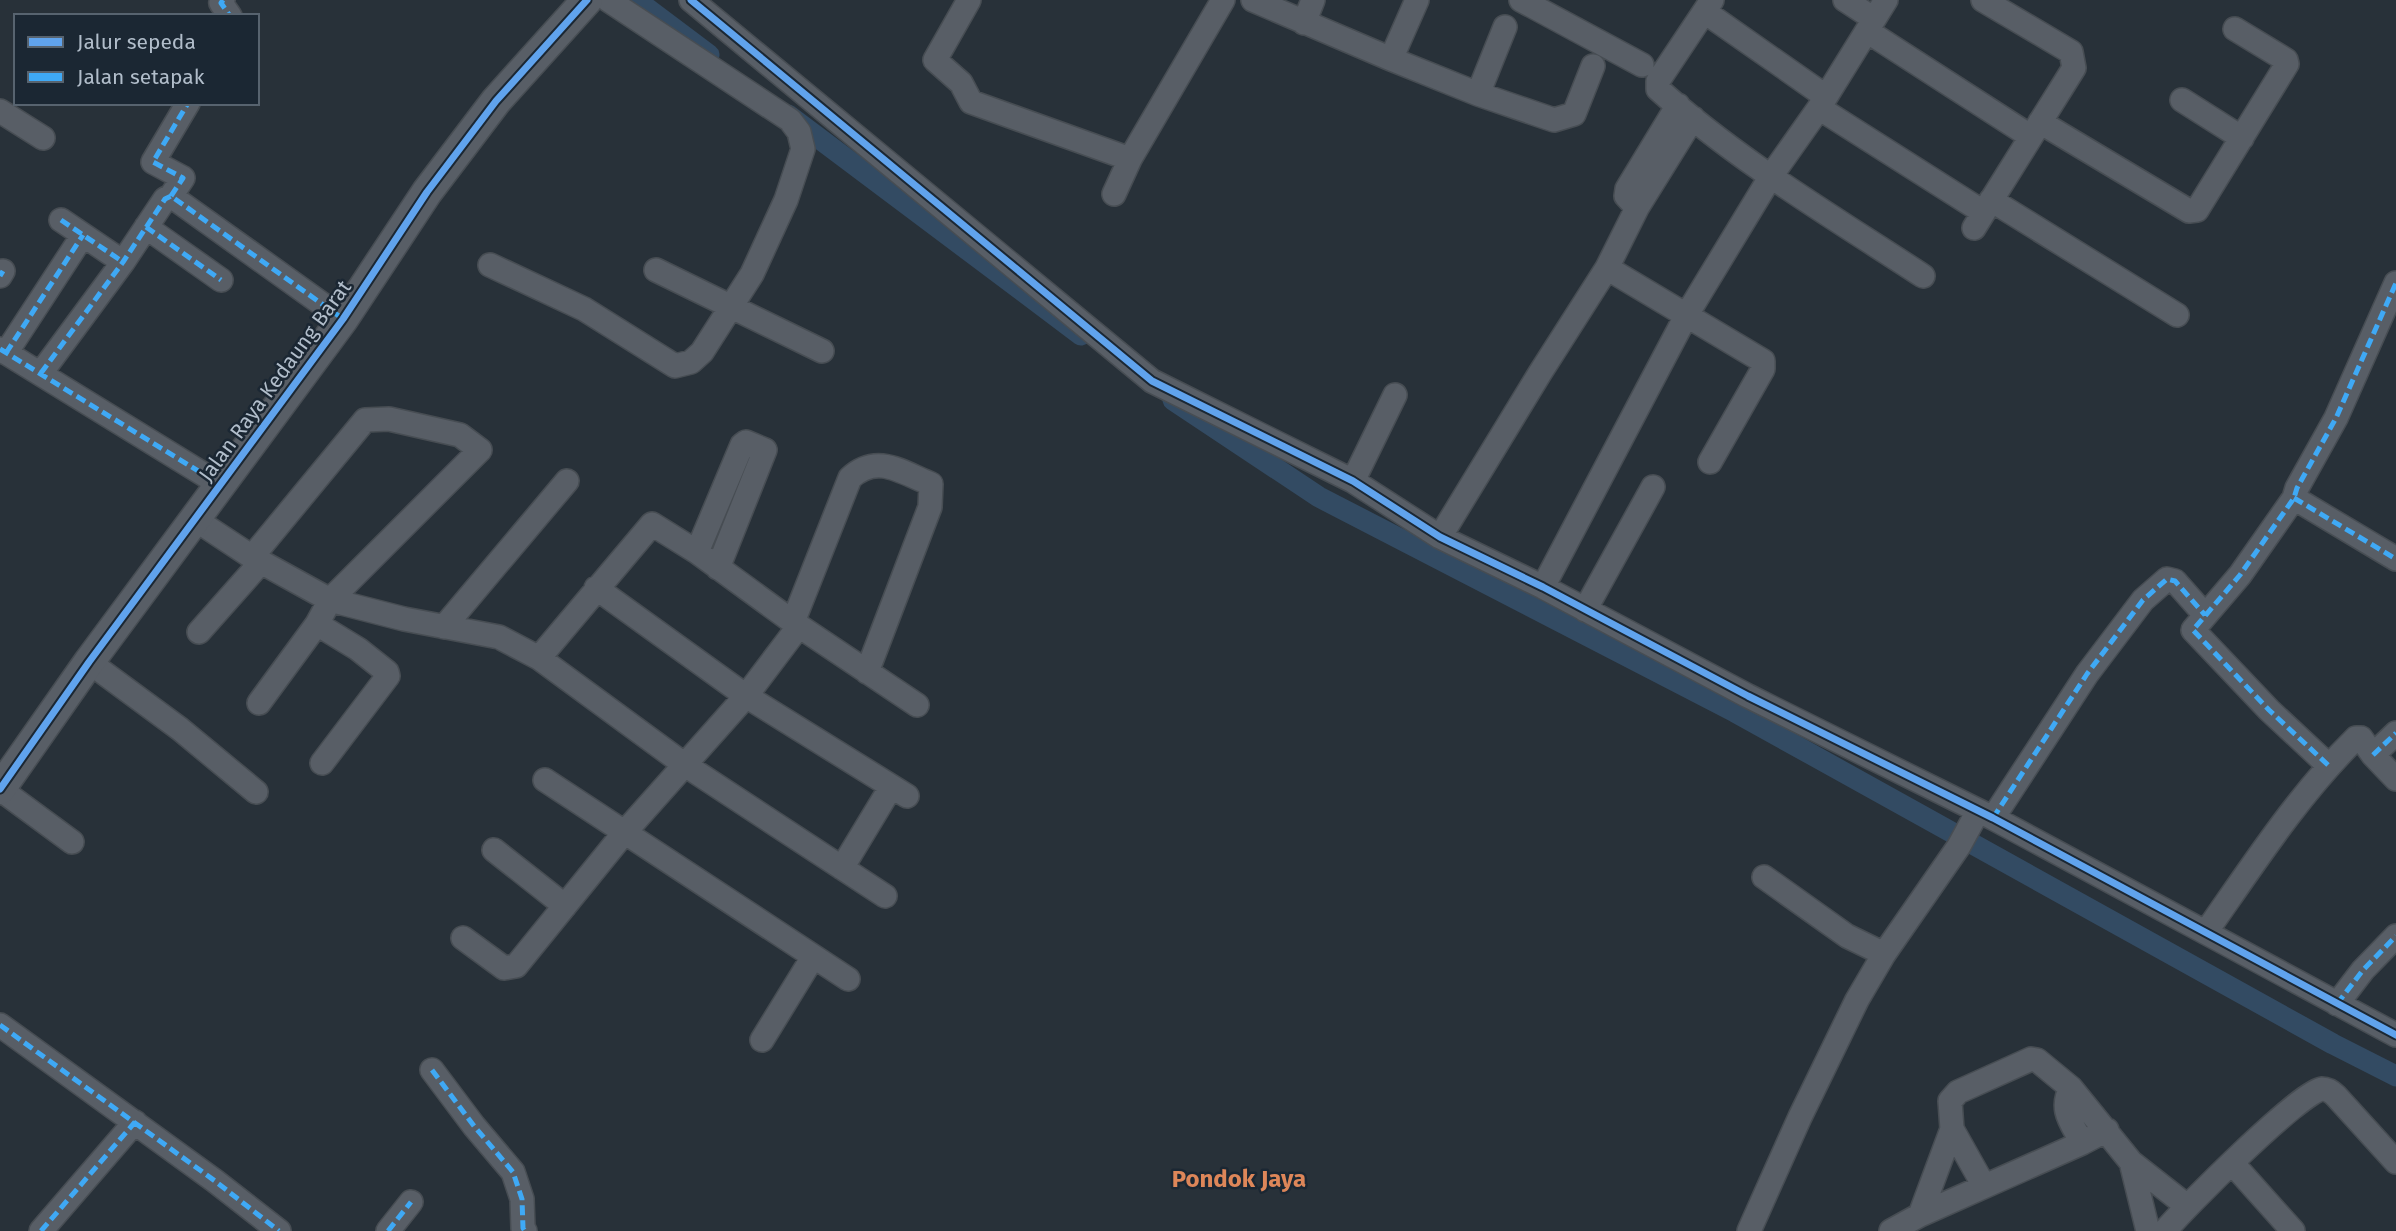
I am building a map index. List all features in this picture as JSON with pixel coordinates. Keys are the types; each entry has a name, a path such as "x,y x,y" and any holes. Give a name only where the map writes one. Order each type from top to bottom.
{"street":[{"name":"Jalan Raya Kedaung Barat","path":"0,789 89,662 343,318 427,192 496,101 587,0"},
{"path":"490,265 584,309 675,366 691,362 702,352 752,274 786,200 803,149 799,132 790,120 608,0"},
{"path":"691,0 1152,381 1353,481 1440,537 1543,587 2206,932 2396,1035"},
{"path":"969,0 935,60 961,83 971,103 1130,159"},
{"path":"1114,194 1130,159 1223,0"},
{"path":"1253,0 1391,60 1554,120 1574,114 1593,66"},
{"path":"1304,23 1313,0"},
{"path":"1391,60 1416,0"},
{"path":"1846,0 1875,17 2035,129 2192,211 2199,209 2287,62 2235,29"},
{"path":"1982,213 2074,68 2071,52 1983,0"},
{"path":"1923,276 1771,176 1658,89 1658,81 1709,6 1822,102 1982,213 2177,315"},
{"path":"1478,94 1511,10 1642,65"},
{"path":"1543,587 1686,316 1771,176 1822,102 1875,17"},
{"path":"2182,100 2242,138"},
{"path":"41,373 123,262 165,199 183,178 153,162 187,105"},
{"path":"0,111 43,138"},
{"path":"1440,537 1607,268 1637,208 1626,196 1627,189 1685,112"},
{"path":"171,195 343,318"},
{"path":"61,220 123,262"},
{"path":"146,227 221,280"},
{"path":"83,234 3,351 221,485"},
{"path":"1607,268 1763,361 1763,369 1710,462"},
{"path":"656,270 822,351"},
{"path":"2328,765 2269,710 2194,632 2194,627 2240,575 2294,498 2336,418 2395,288"},
{"path":"1353,481 1395,395"},
{"path":"199,632 365,420 389,419 460,435 480,450 330,600 317,624 259,703"},
{"path":"697,552 742,445 746,442 765,450 718,568"},
{"path":"463,938 504,968 513,968 624,833 746,696 796,624 850,478 866,466 884,466 931,484 930,508 867,672"},
{"path":"444,627 567,481"},
{"path":"1585,610 1653,487"},
{"path":"2294,498 2396,559"},
{"path":"196,520 257,559 330,600 499,637 539,658 685,765 886,896"},
{"path":"539,658 652,524 697,552 796,624 917,705"},
{"path":"1749,1231 1857,1000 1884,954 1959,846 2143,600 2157,586 2167,579 2175,580 2205,615"},
{"path":"596,588 746,696 899,791 842,868"},
{"path":"317,624 358,649 387,672 388,676 322,763"},
{"path":"89,662 198,743 256,792"},
{"path":"2373,755 2396,733"},
{"path":"2206,932 2328,765 2357,737 2361,738 2396,779"},
{"path":"545,780 848,979"},
{"path":"0,789 72,842"},
{"path":"494,850 565,906"},
{"path":"1763,877 1847,936 1884,954"},
{"path":"2337,1004 2363,970 2396,936"},
{"path":"762,1040 813,957"},
{"path":"0,1025 215,1181 270,1228"},
{"path":"1920,1215 1952,1129 1950,1101 1958,1092 2031,1059 2037,1060 2071,1088 2131,1162 2187,1206"},
{"path":"432,1070 513,1172 522,1199 525,1231"},
{"path":"2071,1088 2065,1099 2065,1108 2082,1143"},
{"path":"2165,1231 2187,1206 2294,1104 2320,1089 2329,1090 2336,1096 2396,1162"},
{"path":"41,1231 135,1122"},
{"path":"1952,1129 1984,1186"},
{"path":"1891,1231 1920,1215 2107,1130"},
{"path":"2131,1162 2148,1231"},
{"path":"2234,1164 2293,1231"},
{"path":"388,1231 411,1202"}],"waterway":[{"path":"636,0 709,55"},
{"path":"788,115 1081,335"},
{"path":"1173,400 1319,497 1735,712 2333,1044 2396,1076"}],"marked path":[{"path":"223,0 221,3 229,14"},
{"path":"171,196 183,178 153,162 187,105"},
{"path":"41,373 123,262 165,199 171,196 343,319"},
{"path":"61,220 123,262"},
{"path":"146,227 221,280"},
{"path":"6,353 83,235"},
{"path":"0,276 3,271"},
{"path":"2328,765 2269,710 2193,630 2240,575 2294,498 2336,418 2396,283"},
{"path":"0,349 221,485"},
{"path":"2294,498 2396,559"},
{"path":"1993,818 2087,674 2143,600 2167,579 2175,581 2205,615"},
{"path":"2373,755 2396,733"},
{"path":"2337,1004 2363,970 2396,936"},
{"path":"0,1025 215,1181 279,1231"},
{"path":"432,1070 513,1172 522,1199 525,1231"},
{"path":"41,1231 135,1122"},
{"path":"388,1231 411,1202"}],"cycle path":[{"path":"0,789 89,662 343,319 427,192 496,101 587,0"},
{"path":"691,0 1152,381 1353,481 1440,537 1543,587 1748,696 1993,818 2396,1035"}],"district":[{"name":"Pondok Jaya","path":"1239,1179"}]}
